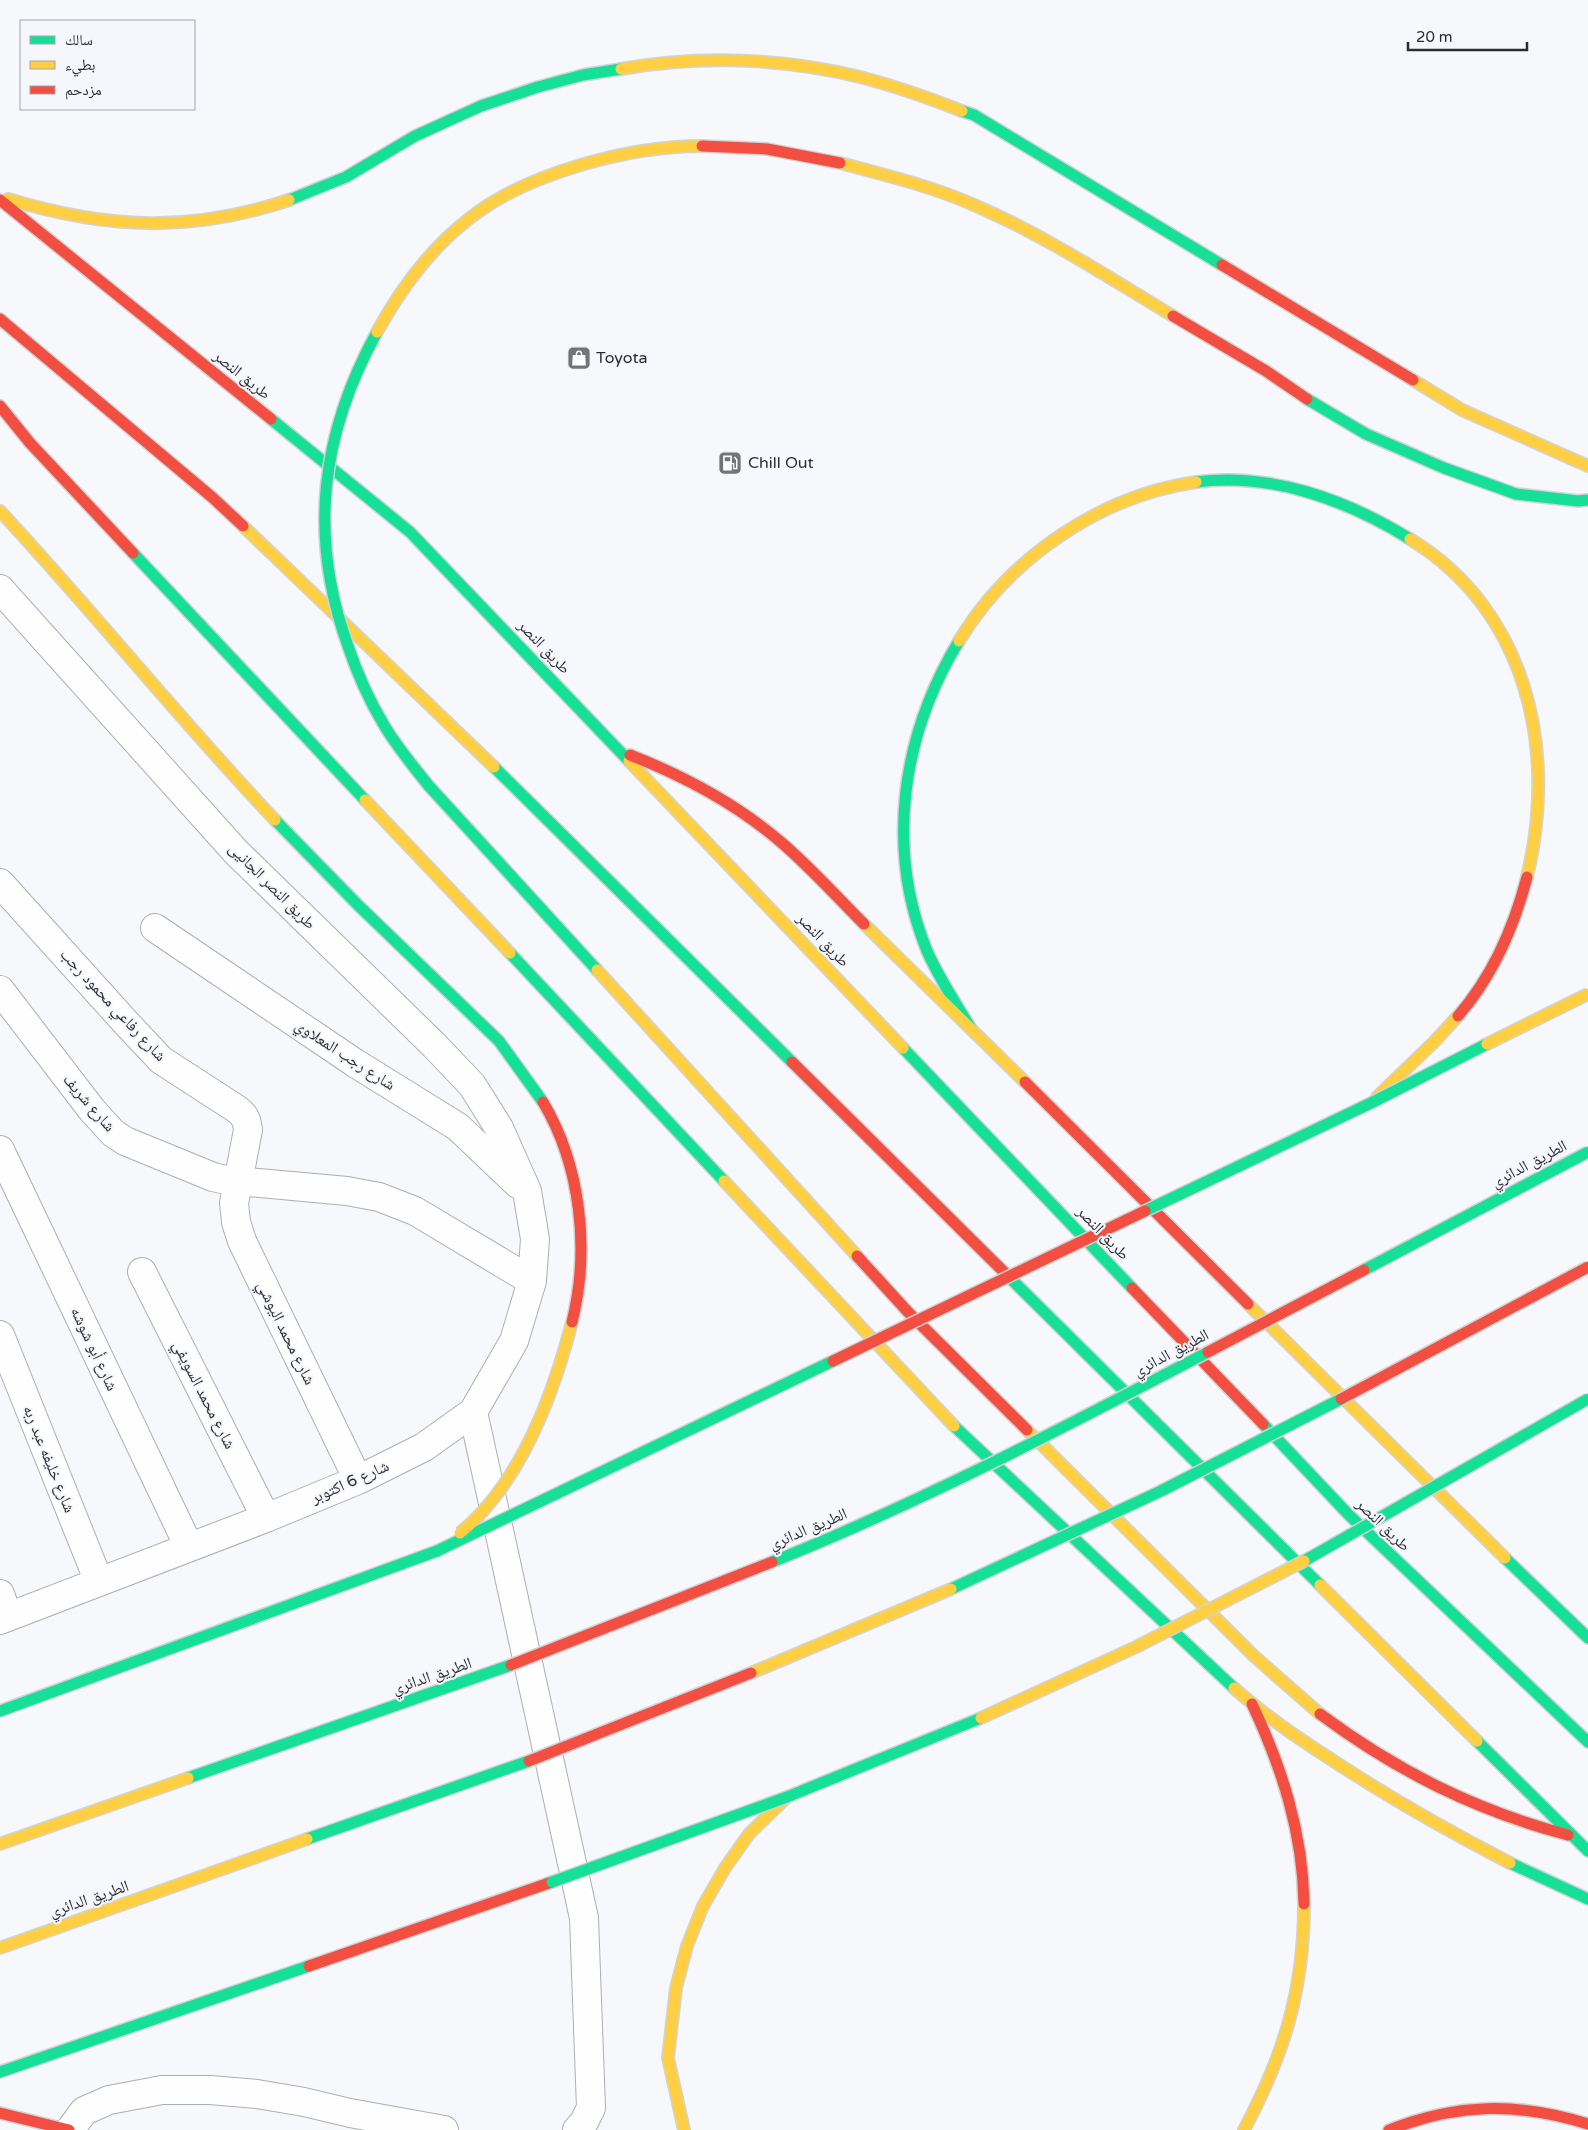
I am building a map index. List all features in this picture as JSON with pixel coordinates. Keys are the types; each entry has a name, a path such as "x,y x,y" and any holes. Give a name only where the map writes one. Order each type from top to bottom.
{"highway":[{"path":"0,196 34,208 79,219 126,225 219,220 265,209 308,195 349,176 387,151 440,123 496,100 553,82 612,70 672,63 734,62 796,66 857,77 916,93 974,115 1462,410 1588,466"},
{"path":"1572,1836 1501,1815 1450,1794 1393,1765 1338,1730 1288,1690 1254,1658 908,1312 429,786 400,749 376,709 355,666 341,626 328,561 324,503 330,462 339,422 352,382 374,336 391,308 417,271 447,238 482,208 527,185 574,167 623,154 674,147 716,144 791,151 914,183 956,198 1031,231 1266,371 1315,404 1366,434 1444,468 1516,494 1578,501 1588,500"},
{"name":"طريق النصر","path":"0,200 410,532 1349,1515 1588,1742"},
{"path":"0,319 213,498 483,756 1588,1851"},
{"path":"0,406 30,443 958,1430 1251,1703 1333,1761 1445,1830 1588,1899"},
{"path":"970,1027 936,969 913,907 904,842 907,775 923,711 951,651 990,597 1039,552 1084,519 1135,496 1189,483 1244,480 1299,489 1352,507 1402,533 1443,560 1478,595 1505,635 1525,680 1536,727 1539,775 1536,830 1527,883 1510,934 1484,982 1452,1024 1371,1104"},
{"path":"0,511 96,616 230,771 358,906 499,1041 527,1075 549,1112 566,1151 576,1193 580,1236 579,1280 562,1359 544,1411 524,1452 504,1483 471,1525 437,1551"},
{"path":"620,751 664,768 705,790 745,815 782,843 970,1027 1461,1517 1588,1638"},
{"path":"0,1711 437,1551 1371,1104 1588,994"},
{"name":"الطريق الدائري","path":"0,1844 511,1665 794,1554 923,1497 1050,1435 1588,1152"},
{"name":"الطريق الدائري","path":"0,1948 529,1761 814,1649 1046,1546 1160,1492 1588,1267"},
{"path":"0,2072 552,1882 787,1797 964,1726 1136,1647 1304,1561 1588,1399"},
{"path":"1244,2130 1261,2099 1281,2050 1295,2000 1302,1949 1304,1898 1299,1848 1289,1798 1273,1749 1251,1703"},
{"path":"684,2130 668,2058 676,1988 687,1946 703,1906 724,1868 750,1834 787,1797"},
{"path":"1389,2130 1430,2116 1466,2109 1505,2108 1543,2112 1588,2124"},
{"path":"0,2113 70,2130"}],"street":[{"name":"طريق النصر الجانيى","path":"0,589 236,852 435,1046 472,1085 499,1128 527,1192"},
{"name":"شارع رفاعي محمود رجب","path":"0,883 161,1060 243,1114 248,1121 248,1130 239,1182"},
{"name":"شارع رجب المعلاوي","path":"155,928 355,1063 458,1127 527,1192"},
{"name":"شارع شريف","path":"0,990 92,1110 113,1133 125,1141 213,1177 239,1182"},
{"name":"شارع أبو شوشه","path":"0,1150 189,1547"},
{"path":"239,1182 338,1190 379,1197 415,1211 532,1281"},
{"name":"شارع محمد اليوشي","path":"239,1182 234,1203 236,1222 242,1242 358,1480"},
{"name":"شارع 6 اكتوبر","path":"3,1610 99,1582 266,1518 358,1480 424,1447 473,1412 514,1341 532,1281 535,1239 527,1192"},
{"name":"شارع محمد السويفي","path":"142,1272 266,1518"},
{"name":"شارع خليفه عبد ربه","path":"0,1335 99,1582"},
{"path":"473,1412 584,1918 591,2108 584,2122 576,2130"},
{"path":"70,2130 84,2112 109,2100 162,2090 200,2090 257,2094 444,2130"}],"traffic: fast":[{"path":"289,200 346,177 415,136 481,106 538,87 583,75 621,69"},
{"path":"962,111 974,115 1222,265"},
{"path":"377,332 358,370 343,408 333,447 326,486 325,525 328,564 335,605 352,656 373,706 405,756 429,786"},
{"path":"1307,399 1366,434 1444,468 1516,494 1578,501 1588,500"},
{"path":"271,419 410,532 629,761"},
{"path":"1196,482 1252,481 1308,492 1361,512 1410,539"},
{"path":"133,553 365,800"},
{"path":"959,641 940,677 924,714 913,753 906,792 904,832 906,872 914,912 927,951 970,1027"},
{"path":"494,767 792,1062"},
{"path":"429,786 597,970"},
{"path":"275,820 358,905 499,1041"},
{"path":"510,953 724,1181"},
{"path":"499,1041 543,1102"},
{"path":"1145,1211 1371,1103 1487,1044"},
{"path":"903,1048 1132,1288"},
{"path":"1364,1270 1588,1152"},
{"path":"1007,1275 1320,1585"},
{"path":"772,1562 828,1539 993,1463 1208,1352"},
{"path":"437,1551 833,1361"},
{"path":"951,1589 1161,1491 1341,1399"},
{"path":"1304,1561 1588,1399"},
{"path":"1263,1424 1349,1515 1588,1742"},
{"path":"954,1426 1234,1688"},
{"path":"0,1711 437,1551"},
{"path":"1505,1558 1588,1638"},
{"path":"188,1778 511,1665"},
{"path":"552,1882 787,1797 981,1718"},
{"path":"1477,1741 1588,1851"},
{"path":"307,1839 529,1761"},
{"path":"1510,1863 1588,1899"},
{"path":"0,2072 309,1966"}],"traffic: slow":[{"path":"621,69 711,60 772,62 860,77 912,92 962,111"},
{"path":"377,332 406,285 430,256 456,230 493,202 549,175 580,165 643,151 702,146"},
{"path":"840,163 908,181 974,205 1075,257 1173,316"},
{"path":"8,199 80,216 148,223 183,222 217,218 253,211 289,200"},
{"path":"1413,380 1462,410 1588,466"},
{"path":"959,641 980,611 1004,583 1031,558 1060,536 1092,517 1126,501 1160,489 1196,482"},
{"path":"0,511 205,744 275,820"},
{"path":"243,526 494,767"},
{"path":"1410,539 1450,569 1482,604 1507,644 1524,687 1534,733 1538,781 1536,829 1527,877"},
{"path":"629,761 903,1048"},
{"path":"365,800 510,953"},
{"path":"864,924 1025,1082"},
{"path":"597,970 857,1256"},
{"path":"1487,1044 1588,994"},
{"path":"1377,1097 1458,1016"},
{"path":"724,1181 954,1426"},
{"path":"1248,1304 1505,1558"},
{"path":"460,1533 482,1513 501,1489 532,1436 555,1379 572,1322"},
{"path":"1027,1430 1254,1656 1320,1714"},
{"path":"981,1718 1136,1647 1304,1561"},
{"path":"1320,1585 1477,1741"},
{"path":"751,1673 951,1589"},
{"path":"1234,1688 1256,1707 1304,1742 1373,1786 1464,1839 1510,1863"},
{"path":"0,1844 188,1778"},
{"path":"684,2130 668,2058 676,1988 687,1946 703,1906 725,1868 749,1834 787,1797"},
{"path":"0,1948 307,1839"},
{"path":"1244,2130 1270,2075 1289,2021 1296,1994 1300,1965 1304,1904"}],"traffic: jam":[{"path":"702,146 767,149 840,163"},
{"path":"0,200 271,419"},
{"path":"1222,265 1413,380"},
{"path":"1173,316 1266,371 1307,399"},
{"path":"0,319 213,498 243,526"},
{"path":"0,406 30,443 133,553"},
{"path":"630,755 690,782 747,816 765,829 814,872 864,924"},
{"path":"1458,1016 1482,984 1501,950 1516,914 1527,877"},
{"path":"792,1062 1007,1275"},
{"path":"1025,1082 1248,1304"},
{"path":"543,1102 556,1127 566,1153 574,1181 578,1209 581,1238 580,1266 572,1322"},
{"path":"833,1361 1145,1211"},
{"path":"857,1256 908,1312 1027,1430"},
{"path":"1341,1399 1588,1267"},
{"path":"1208,1352 1364,1270"},
{"path":"1132,1288 1263,1424"},
{"path":"511,1665 772,1562"},
{"path":"529,1761 751,1673"},
{"path":"1252,1704 1273,1752 1289,1801 1300,1852 1304,1904"},
{"path":"1320,1714 1378,1753 1438,1786 1500,1814 1568,1835"},
{"path":"309,1966 552,1882"},
{"path":"1389,2130 1439,2115 1463,2110 1488,2109 1537,2112 1588,2124"},
{"path":"0,2113 69,2130"}],"place":[{"name":"Toyota","path":"579,358"},
{"name":"Chill Out","path":"730,463"}]}
